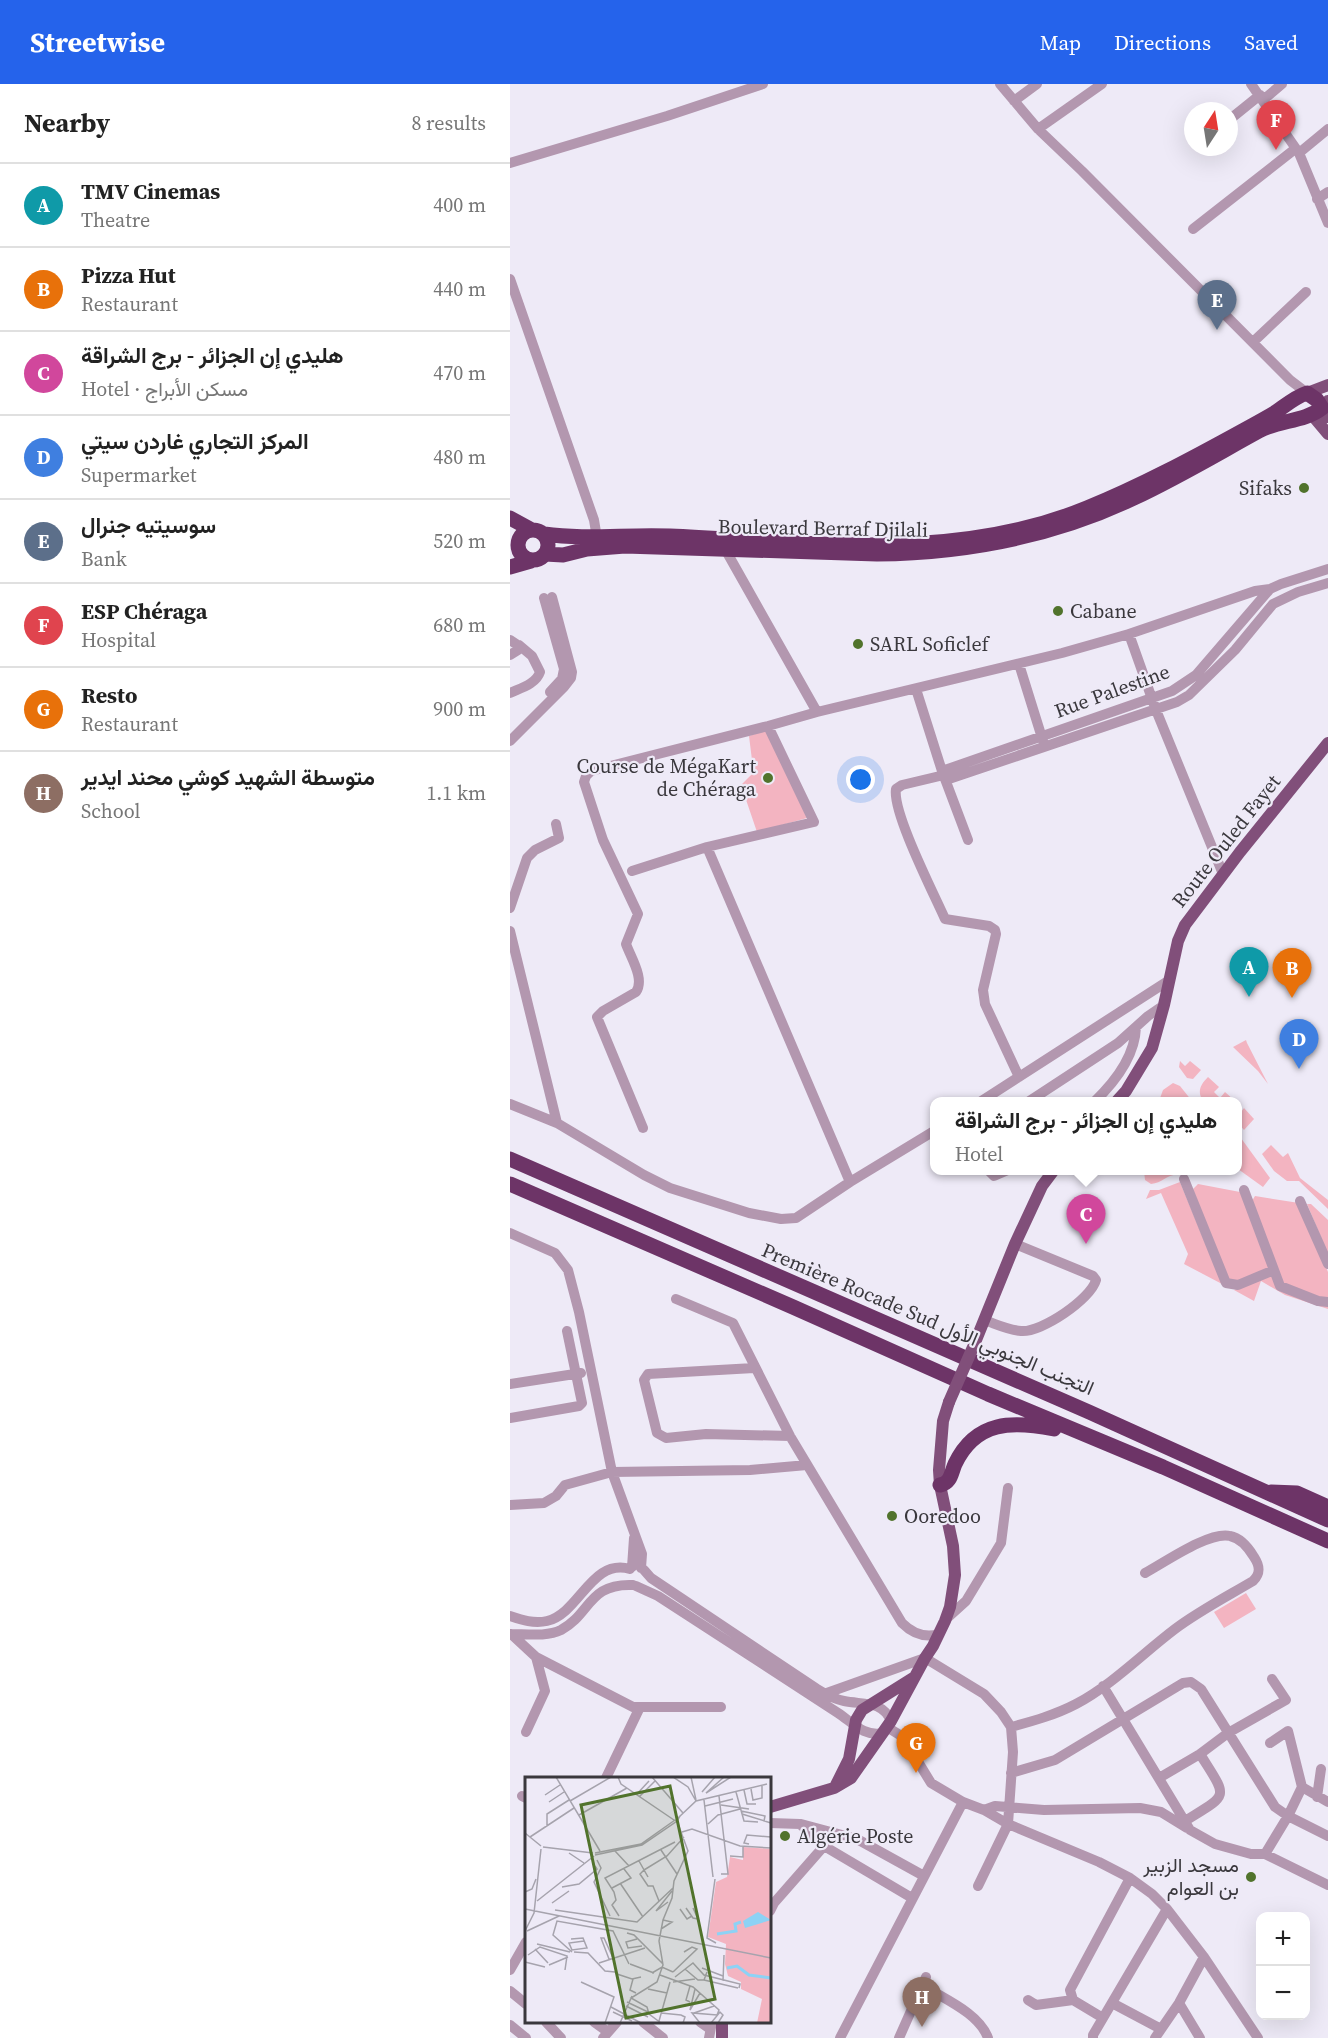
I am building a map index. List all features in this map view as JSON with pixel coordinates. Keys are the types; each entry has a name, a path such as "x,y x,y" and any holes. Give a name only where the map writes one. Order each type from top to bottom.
{"highway":[{"name":"Boulevard Berraf Djilali","path":"538,532 572,538 667,536 877,546 928,544 1004,533 1054,520 1115,496 1186,462 1307,393"},
{"path":"1307,393 1317,400 1323,410"},
{"name":"Boulevard Berraf Djilali","path":"546,554 563,555 588,549 625,546 904,554 971,547 1035,534 1096,514 1132,499 1275,423 1323,410"},
{"path":"510,518 538,532 548,546 546,554 539,559 510,567"},
{"path":"531,561 520,555 514,538 538,532"},
{"name":"Première Rocade Sud التجنب الجنوبي الأول","path":"510,1159 1089,1412 1328,1520"},
{"name":"Première Rocade Sud التجنب الجنوبي الأول","path":"510,1185 1163,1467 1328,1541"},
{"path":"940,1485 947,1482 961,1453 971,1442 984,1431 998,1425 1024,1424 1088,1436"},
{"path":"1264,1492 1297,1493 1328,1508"}],"main road":[{"path":"1307,393 1328,385"},
{"path":"1323,410 1328,434"},
{"name":"Route Ouled Fayet","path":"1120,1097 1152,1048 1178,941 1185,925 1328,743"},
{"path":"771,1807 834,1788 846,1782 855,1773 887,1727 945,1621 954,1591 955,1562 940,1485 943,1421 1015,1244 1042,1186 1050,1175"},
{"path":"834,1788 849,1759 855,1725 861,1710 915,1677"}],"street":[{"path":"510,162 667,116 763,84"},
{"path":"1000,84 1038,129 1286,375 1307,393"},
{"path":"1014,101 1037,84"},
{"path":"1038,129 1102,84"},
{"path":"1251,84 1297,151 1328,223"},
{"path":"1238,114 1282,84"},
{"path":"1193,229 1328,129"},
{"path":"1317,199 1328,192"},
{"path":"510,279 594,520 597,538"},
{"path":"1253,342 1306,292"},
{"path":"1286,375 1291,402"},
{"path":"724,549 817,712"},
{"name":"Rue Palestine","path":"1044,742 1172,691 1196,675 1270,589 1328,569"},
{"name":"Rue Palestine","path":"1019,1077 986,1004 983,990 996,934 989,926 945,919 911,844 897,802 896,789 902,785 944,775 1044,742 1156,710 1189,695 1234,650 1273,604 1282,598 1328,583"},
{"path":"643,1128 597,1017 639,988 639,978 626,944 638,914 603,840 584,782 591,771 817,712 1019,664 1130,634 1255,591 1270,589"},
{"path":"510,732 559,683 564,674 548,597 571,666 571,678 510,741"},
{"path":"1226,601 1238,604 1259,618"},
{"path":"1130,634 1156,710 1223,874"},
{"path":"510,655 518,650 514,642"},
{"path":"510,693 537,678 540,672 532,656 514,642"},
{"path":"1019,664 1044,742"},
{"path":"916,689 968,840"},
{"path":"632,871 707,847 814,822 768,726"},
{"path":"510,908 527,858 535,850 560,838 556,824"},
{"path":"707,847 850,1182"},
{"path":"510,931 556,1123"},
{"path":"986,1097 1168,981"},
{"path":"1034,1097 1118,1043 1164,1005"},
{"path":"1098,1097 1119,1074 1133,1047 1136,1027"},
{"path":"510,1104 556,1123 644,1176 670,1188 766,1217 796,1218 930,1133"},
{"path":"1184,1179 1226,1283 1238,1285 1274,1270"},
{"path":"1244,1190 1278,1282 1284,1289 1318,1301 1328,1302"},
{"path":"1300,1201 1328,1264"},
{"path":"510,1233 555,1253 562,1261 571,1281 612,1472 634,1539 637,1568 646,1576 644,1582 614,1586 603,1591 594,1597 563,1629 555,1632 510,1634"},
{"path":"984,1320 1022,1331 1035,1330 1048,1324 1090,1293 1095,1284 1093,1276 1015,1244"},
{"path":"676,1299 733,1323 790,1436 902,1623 915,1633 934,1636 939,1634"},
{"path":"510,1419 581,1405 582,1399 567,1331"},
{"path":"754,1368 648,1374 644,1380 657,1433 666,1438 706,1434 790,1436"},
{"path":"510,1384 591,1371"},
{"path":"510,1505 544,1503 556,1496 565,1485 612,1472 750,1470 807,1465"},
{"path":"945,1621 966,1601 1001,1543 1008,1488"},
{"path":"1011,1727 1041,1719 1077,1703 1103,1686 1202,1610 1253,1581 1259,1570 1254,1557 1241,1541 1222,1535 1204,1542 1145,1574"},
{"path":"510,1616 537,1622 548,1621 559,1616 568,1610 590,1583 614,1566 634,1539"},
{"path":"614,1566 637,1568 824,1694 843,1701 881,1707 887,1727 903,1737 931,1783 1008,1824 1099,1862 1130,1878 1152,1894 1167,1909 1204,1957 1258,2038"},
{"path":"637,1568 627,1574 627,1579 634,1585 677,1608 871,1734 887,1727"},
{"path":"510,1634 536,1656 633,1707 721,1707"},
{"path":"526,1732 545,1690 536,1656"},
{"path":"824,1694 924,1658 984,1694 1001,1712 1011,1727 1013,1752 1011,1807 1008,1824 978,1886"},
{"path":"1159,1779 1200,1754 1228,1733 1286,1700 1272,1679"},
{"path":"1011,1773 1055,1760 1183,1683 1191,1682 1201,1689 1275,1807 1328,1836"},
{"path":"1103,1686 1187,1826"},
{"path":"607,1777 640,1707"},
{"path":"1265,1854 1302,1787 1288,1731 1270,1743"},
{"path":"1187,1826 1221,1794 1219,1784 1200,1754"},
{"path":"1317,1797 1321,1769"},
{"path":"1302,1787 1328,1802"},
{"path":"840,2038 963,1802"},
{"path":"984,1810 995,1806 1044,1810 1140,1808 1161,1812 1215,1844 1251,1854 1265,1854 1328,1885"},
{"path":"771,1823 800,1824 857,1839 924,1876"},
{"path":"800,1824 824,1846 912,1898"},
{"path":"771,1909 824,1846"},
{"path":"1073,2000 1070,1990 1130,1878"},
{"path":"1094,2038 1167,1909"},
{"path":"510,1970 525,1944"},
{"path":"1112,2003 1158,2034 1179,2003 1204,1957"},
{"path":"899,2038 924,1981 984,2027 988,2038"},
{"path":"510,1991 525,2003"},
{"path":"1028,2000 1036,2005 1073,2000 1104,2018"},
{"path":"1179,2003 1200,2038"},
{"path":"547,2023 561,2038"},
{"path":"595,2023 605,2035 616,2023"},
{"path":"644,2023 663,2038"},
{"path":"510,2025 526,2038"}],"shaded area":[{"name":"Course de MégaKart de Chéraga","path":"767,730 807,818 757,832 741,785 752,774 753,768 749,736"},
{"path":"1246,1040 1268,1084 1233,1047"},
{"path":"1180,1061 1185,1066 1190,1061 1201,1070 1193,1079 1187,1078 1179,1067"},
{"path":"1208,1077 1219,1087 1214,1092 1219,1097 1201,1097 1200,1089"},
{"path":"1173,1083 1180,1086 1189,1097 1160,1097 1163,1090"},
{"path":"1225,1092 1231,1097 1221,1097"},
{"path":"1244,1108 1254,1119 1244,1130 1242,1128"},
{"path":"1242,1140 1270,1178 1263,1187 1242,1172"},
{"path":"1271,1145 1283,1157 1288,1153 1300,1178 1328,1200 1328,1209 1299,1181 1287,1181 1274,1171 1262,1154"},
{"path":"1144,1175 1175,1175 1151,1184 1145,1180"},
{"path":"1180,1182 1222,1284 1184,1264 1188,1254 1161,1193 1146,1199 1150,1190 1159,1190"},
{"path":"1198,1184 1240,1192 1271,1268 1238,1282 1227,1280 1193,1189"},
{"path":"1255,1196 1299,1203 1328,1272 1328,1297 1322,1299 1284,1285 1252,1201"},
{"path":"1307,1204 1311,1204 1328,1220 1328,1254"},
{"path":"1271,1275 1328,1304 1328,1309 1285,1295 1261,1281 1254,1301 1234,1290"},
{"path":"1246,1593 1256,1609 1224,1628 1214,1612"}],"place":[{"name":"ESP Chéraga","path":"1276,150"},
{"name":"سوسيتيه جنرال","path":"1217,330"},
{"name":"Sifaks","path":"1304,488"},
{"name":"Cabane","path":"1058,611"},
{"name":"SARL Soficlef","path":"858,644"},
{"name":"Course de MégaKart de Chéraga","path":"768,778"},
{"name":"TMV Cinemas","path":"1249,997"},
{"name":"Pizza Hut","path":"1292,998"},
{"name":"المركز التجاري غاردن سيتي","path":"1299,1069"},
{"name":"هليدي إن الجزائر - برج الشراقة","path":"1086,1244"},
{"name":"Ooredoo","path":"892,1516"},
{"name":"Resto","path":"916,1773"},
{"name":"Algérie Poste","path":"785,1836"},
{"name":"مسجد الزبير بن العوام","path":"1251,1877"},
{"name":"متوسطة الشهيد كوشي محند ايدير","path":"922,2027"}]}
